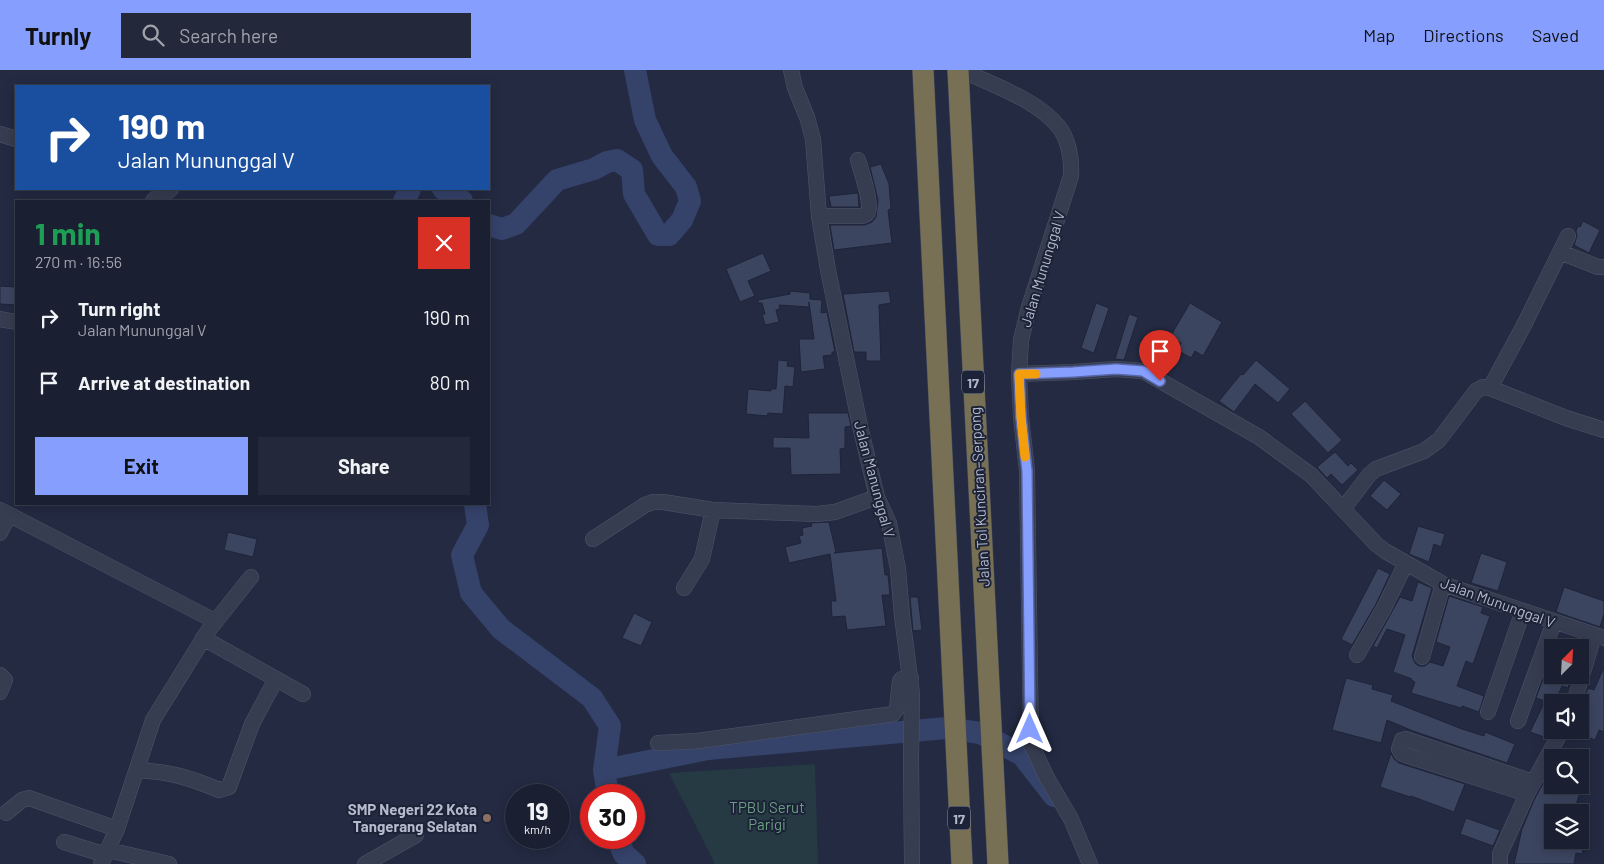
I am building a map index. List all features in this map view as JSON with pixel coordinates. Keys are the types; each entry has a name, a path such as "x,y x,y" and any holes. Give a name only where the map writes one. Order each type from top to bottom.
{"highway":[{"name":"17","path":"923,70 962,864"},
{"name":"Jalan Tol Kunciran–Serpong","path":"958,70 998,864"}],"street":[{"name":"Jalan Manunggal V","path":"791,70 795,88 807,117 813,139 819,216 828,270 877,497 889,523 898,569 912,694 912,864"},
{"name":"Jalan Mununggal V","path":"962,70 1029,102 1058,126 1067,144 1072,163 1071,176 1029,307 1021,340 1019,374 1116,369 1143,371 1259,437 1312,475 1376,544 1406,563 1444,584 1599,637"},
{"path":"0,134 15,139"},
{"path":"819,216 862,216 867,214 867,191 858,160"},
{"path":"154,200 158,196 165,195 170,190"},
{"path":"1490,388 1523,327 1568,236"},
{"path":"1560,252 1598,267 1604,267"},
{"path":"0,319 15,322"},
{"path":"1019,374 1021,417 1027,471 1031,744 1047,778 1071,819 1090,864"},
{"path":"1343,509 1369,475 1376,469 1424,451 1439,440 1476,391 1482,387 1490,388 1566,418 1604,430"},
{"path":"593,539 645,505 653,502 713,510 817,514 835,512 877,497"},
{"path":"684,588 702,559 713,510"},
{"path":"0,533 5,512 215,620"},
{"path":"1357,655 1384,608 1406,563"},
{"path":"105,856 117,829 153,720 215,620 251,577"},
{"path":"1422,657 1444,584"},
{"path":"1488,712 1522,611"},
{"path":"1518,720 1554,622"},
{"path":"1577,694 1599,637"},
{"path":"204,638 303,694"},
{"path":"0,675 5,680 0,692"},
{"path":"658,743 697,741 893,714 897,708 900,681 911,678"},
{"path":"137,770 190,778 219,790 229,787 252,724 276,679"},
{"path":"1406,739 1530,788 1402,754 1399,749 1402,740 1406,739"},
{"path":"1500,864 1500,854 1530,788 1557,739"},
{"path":"6,813 22,800 29,798 117,829"},
{"path":"365,864 416,835"},
{"path":"64,842 105,856 169,864"}],"green space":[{"name":"TPBU Serut Parigi","path":"815,764 818,864 715,864 669,773"}],"building":[{"path":"881,164 889,184 891,209 888,210 892,243 834,250 830,225 865,225 872,222 876,217 878,200 870,167"},
{"path":"858,193 859,207 831,207 829,196"},
{"path":"1583,221 1600,230 1589,253 1574,245 1577,236 1576,231"},
{"path":"763,253 771,271 748,281 755,296 740,302 726,269"},
{"path":"0,286 15,287 15,305 0,304"},
{"path":"790,291 810,293 810,299 822,300 821,313 827,312 835,352 832,352 832,355 823,356 825,369 801,372 799,339 814,339 809,302 809,307 779,305 780,309 776,310 779,322 765,325 762,303 758,303 758,300 790,294"},
{"path":"889,291 891,303 879,305 881,361 866,361 866,352 854,352 843,294"},
{"path":"1096,303 1109,308 1094,353 1081,348"},
{"path":"1190,303 1222,322 1203,356 1195,351 1191,358 1177,350 1181,343 1170,337"},
{"path":"1129,314 1138,317 1124,360 1115,359"},
{"path":"778,360 788,361 787,366 795,367 793,387 785,386 783,414 768,413 767,416 746,414 748,389 771,391 771,389 776,389"},
{"path":"1256,360 1290,389 1278,403 1255,384 1234,412 1219,401 1241,374 1243,375"},
{"path":"1305,401 1342,440 1328,453 1291,414"},
{"path":"808,413 848,413 851,426 845,427 845,448 840,449 841,474 791,475 790,448 773,448 773,437 809,438"},
{"path":"1335,452 1348,466 1351,463 1358,470 1342,485 1331,474 1327,478 1317,467"},
{"path":"1384,480 1401,494 1387,510 1370,496"},
{"path":"829,522 836,552 834,553 882,548 885,575 888,575 890,595 882,595 886,626 847,630 845,616 832,617 831,601 836,601 830,554 789,563 785,547 801,543 799,536 803,535 802,528 812,526 811,523"},
{"path":"1418,526 1445,534 1441,547 1434,544 1429,562 1409,554"},
{"path":"228,532 257,539 253,557 224,550"},
{"path":"1481,553 1507,562 1498,591 1471,583"},
{"path":"1378,568 1390,574 1376,604 1352,645 1341,639"},
{"path":"1418,582 1432,588 1412,656 1415,663 1419,666 1425,666 1430,662 1443,666 1450,647 1436,642 1449,596 1483,607 1481,613 1490,616 1473,664 1466,661 1457,686 1484,696 1479,712 1411,693 1415,682 1393,672 1405,635 1387,629 1377,648 1373,646 1400,597 1412,601"},
{"path":"1564,587 1604,601 1604,614 1600,627 1556,612"},
{"path":"910,597 918,597 922,630 913,631"},
{"path":"634,613 652,622 641,646 622,638"},
{"path":"1604,667 1604,732 1599,730 1595,740 1589,738 1589,694 1586,694 1588,688 1594,690"},
{"path":"1346,678 1373,685 1372,689 1393,695 1391,701 1462,729 1484,736 1485,732 1515,744 1507,763 1413,731 1387,720 1381,743 1332,730"},
{"path":"1543,679 1544,684 1569,684 1568,688 1562,686 1558,694 1544,694 1544,701 1536,698"},
{"path":"1544,703 1544,737 1530,732"},
{"path":"1391,753 1399,763 1465,784 1454,812 1380,787"},
{"path":"1544,782 1544,794 1579,794 1576,804 1544,804 1544,849 1583,849 1582,854 1576,853 1574,864 1514,864 1522,829"},
{"path":"1466,818 1500,830 1493,846 1460,834"}],"waterway":[{"path":"490,225 502,229 516,224 557,180 617,160 632,170 634,194 658,235 669,235 682,220 690,201 686,187 662,156 645,120 635,70"},
{"path":"404,200 410,190"},
{"path":"446,190 453,193 461,200"},
{"path":"475,505 478,525 462,555 471,593 501,629 592,698 610,726 604,770 708,749 947,728 980,733 1022,755 1054,796"},
{"path":"604,770 606,784"},
{"path":"622,849 624,854 635,864"}],"slow traffic":[{"path":"1025,457 1019,374 1036,374"}],"place":[{"name":"SMP Negeri 22 Kota Tangerang Selatan","path":"487,818"}],"route":[{"path":"1030,729 1027,471 1021,417 1019,374 1116,369 1143,371 1160,381"}]}
